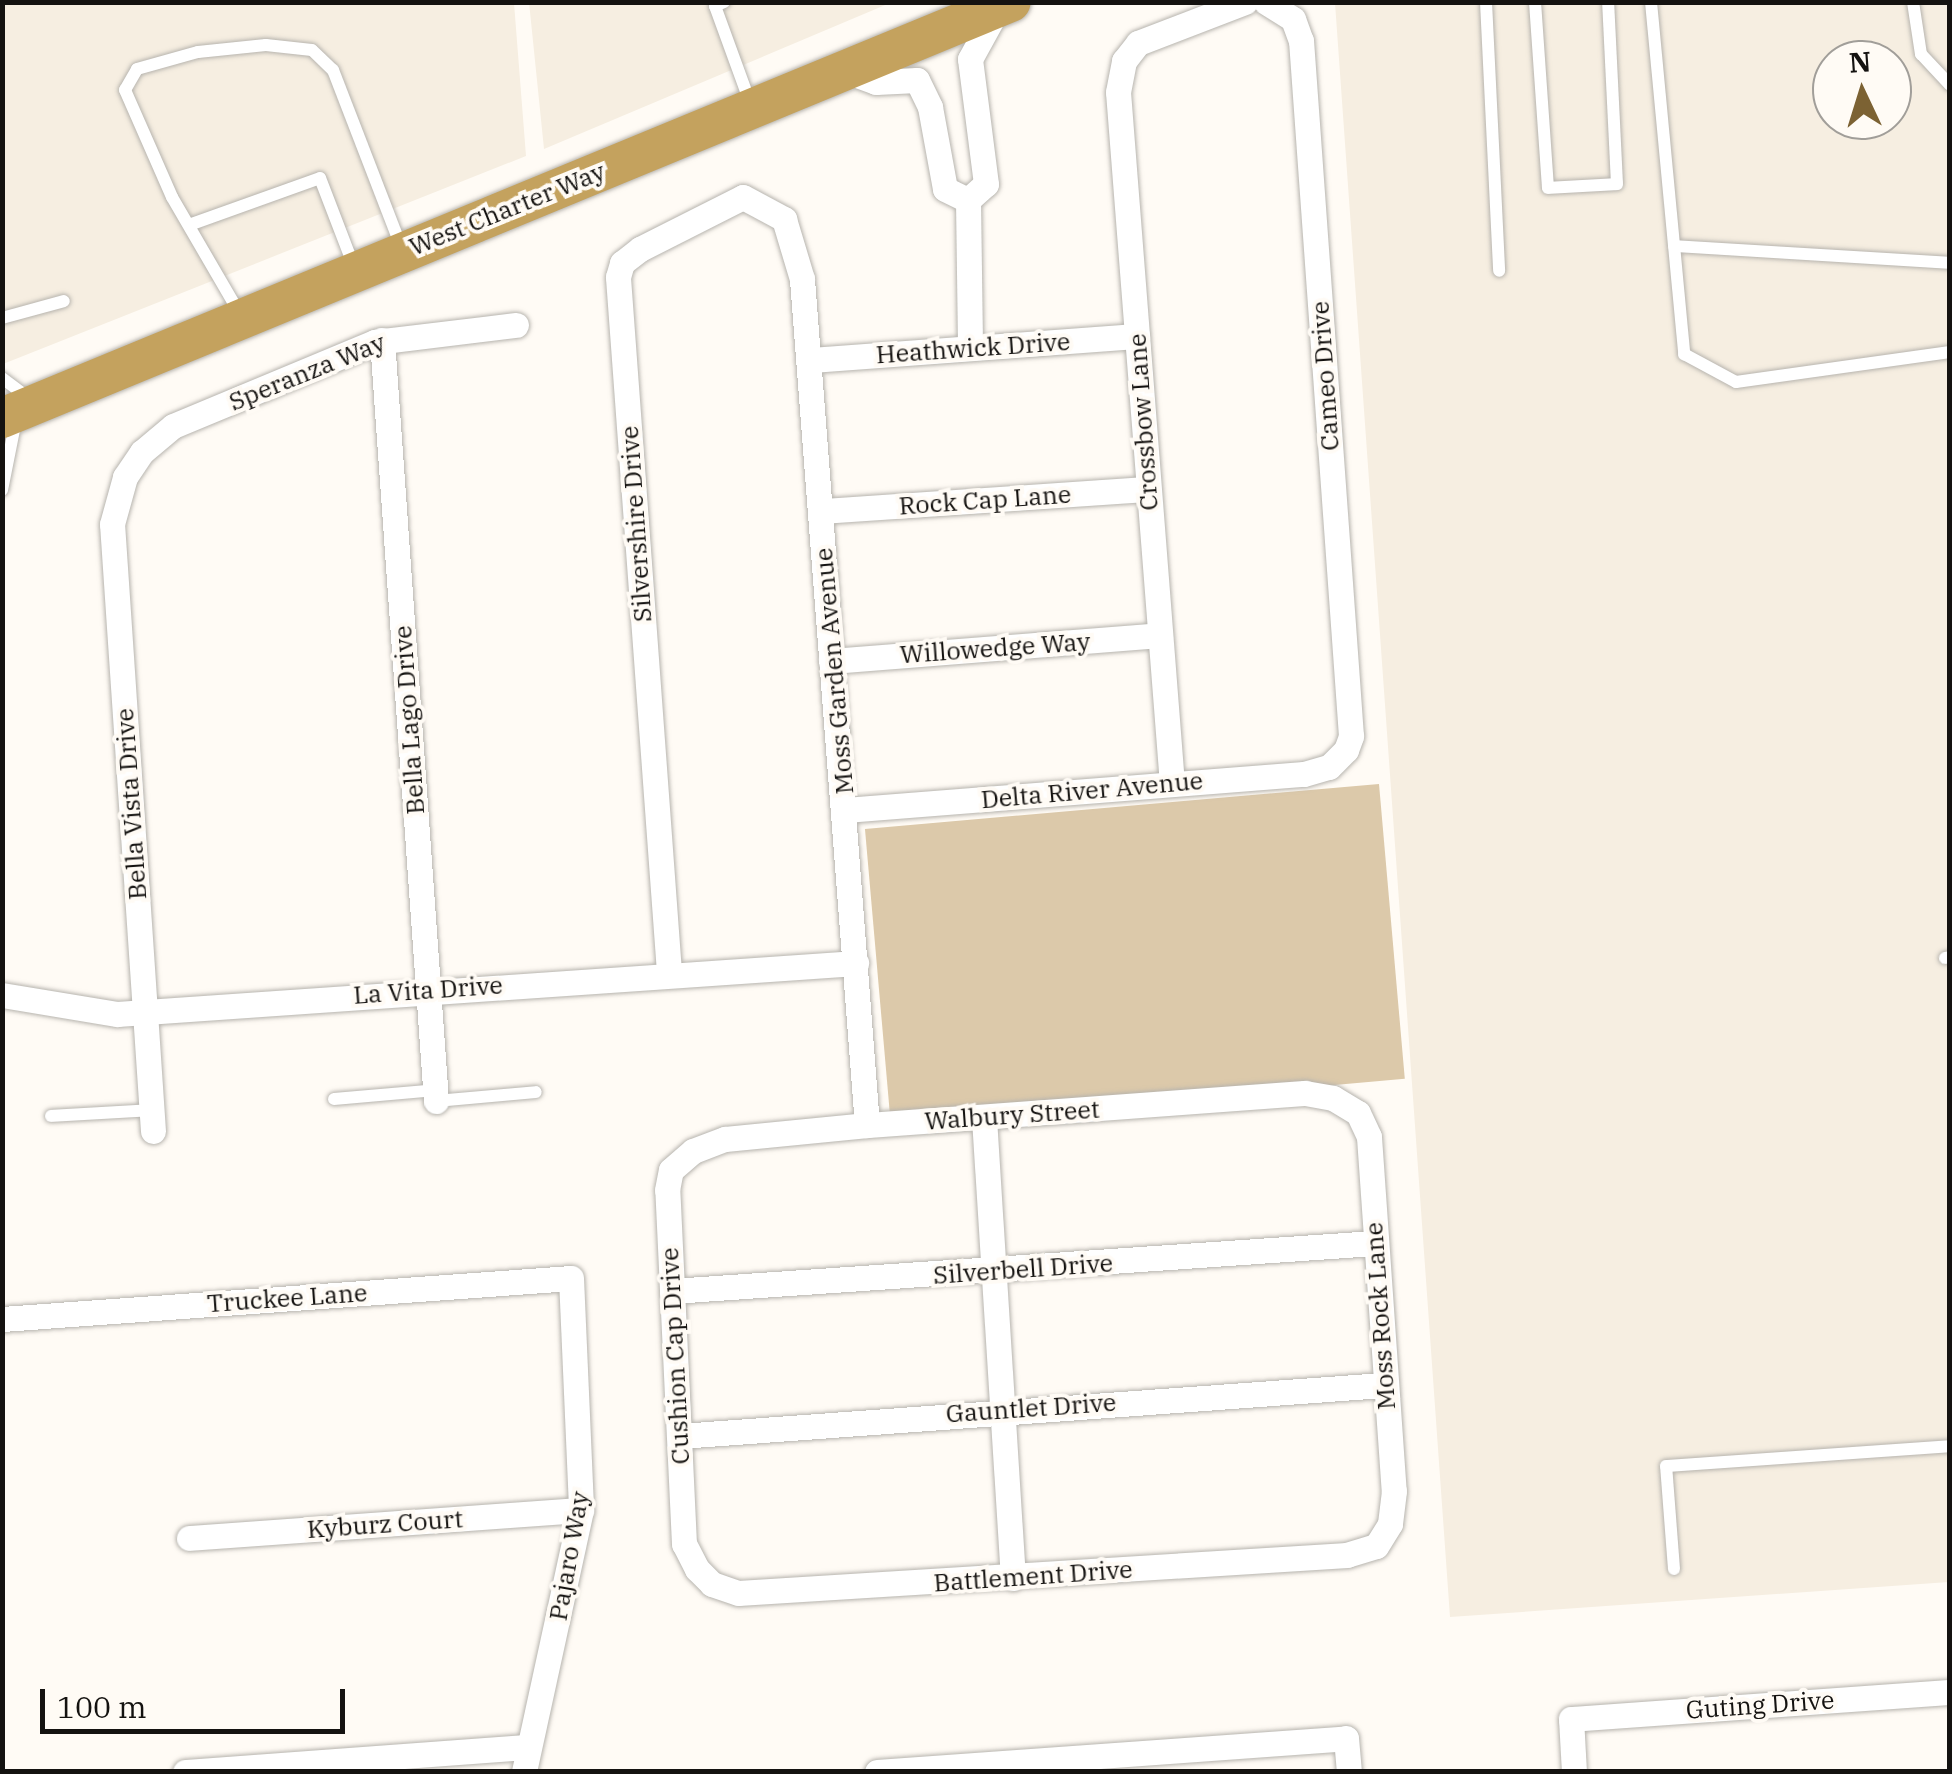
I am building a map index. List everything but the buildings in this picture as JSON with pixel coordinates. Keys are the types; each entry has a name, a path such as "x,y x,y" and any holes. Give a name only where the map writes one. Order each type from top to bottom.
{"highway":[{"name":"West Charter Way","path":"14,403 242,318 1005,5"}],"street":[{"name":"Crossbow Lane","path":"1172,784 1118,92 1124,61 1138,43 1245,2"},
{"name":"Cameo Drive","path":"1266,2 1293,19 1301,41 1351,736 1337,762"},
{"path":"970,348 968,200 986,184 970,60 1005,5"},
{"path":"846,71 876,82 917,80 930,107 945,190 968,200"},
{"name":"Silvershire Drive","path":"669,972 618,276 622,263 640,249 726,201 742,196 784,220"},
{"name":"Moss Garden Avenue","path":"784,220 797,243 810,360 867,1125"},
{"name":"Speranza Way","path":"124,477 142,452 174,426 382,340 516,325"},
{"name":"Heathwick Drive","path":"810,360 1137,336"},
{"name":"Bella Lago Drive","path":"382,340 436,1095"},
{"name":"Bella Vista Drive","path":"124,477 112,524 153,1121"},
{"name":"Rock Cap Lane","path":"822,512 1148,489"},
{"name":"Willowedge Way","path":"831,661 1160,635"},
{"name":"Delta River Avenue","path":"845,810 1304,774 1337,762"},
{"name":"La Vita Drive","path":"2,996 145,1013 669,972 856,964"},
{"name":"Walbury Street","path":"693,1151 725,1139 867,1125 1305,1093 1333,1098"},
{"name":"Moss Rock Lane","path":"1333,1098 1358,1112 1369,1136 1394,1491 1390,1524 1376,1546"},
{"path":"984,1118 990,1271 1004,1409 1013,1578"},
{"name":"Cushion Cap Drive","path":"693,1151 670,1170 666,1190 684,1544 697,1569"},
{"name":"Silverbell Drive","path":"672,1291 1374,1243"},
{"name":"Truckee Lane","path":"2,1318 570,1278"},
{"name":"Pajaro Way","path":"526,1759 581,1510 570,1278"},
{"name":"Gauntlet Drive","path":"680,1436 1004,1409 1384,1385"},
{"name":"Kyburz Court","path":"189,1538 581,1510"},
{"name":"Battlement Drive","path":"697,1569 712,1584 738,1593 1347,1554 1376,1546"},
{"name":"Guting Drive","path":"1574,1772 1571,1719 1950,1692"},
{"path":"877,1772 1346,1738 1349,1772"},
{"path":"185,1772 526,1759"}],"lane":[{"path":"724,2 715,6 753,109"},
{"path":"1486,2 1498,271"},
{"path":"1535,2 1548,188 1617,184 1608,2"},
{"path":"1651,2 1684,354 1736,382 1950,352"},
{"path":"1913,2 1921,54 1950,85"},
{"path":"242,318 189,225 125,90 138,70 198,52 312,50 333,70 404,252"},
{"path":"189,225 320,178 355,271"},
{"path":"1674,246 1950,263"},
{"path":"2,318 64,301"},
{"path":"2,490 14,403"},
{"path":"334,1099 536,1092"},
{"path":"52,1116 153,1121"},
{"path":"1674,1569 1666,1466 1950,1446"}],"shaded area":[{"path":"529,2 890,3 544,149"},
{"path":"3,3 514,3 526,156 3,364"},
{"path":"1335,3 1949,3 1949,1582 1450,1617"},
{"path":"1379,784 1405,1079 891,1124 865,829"}]}
